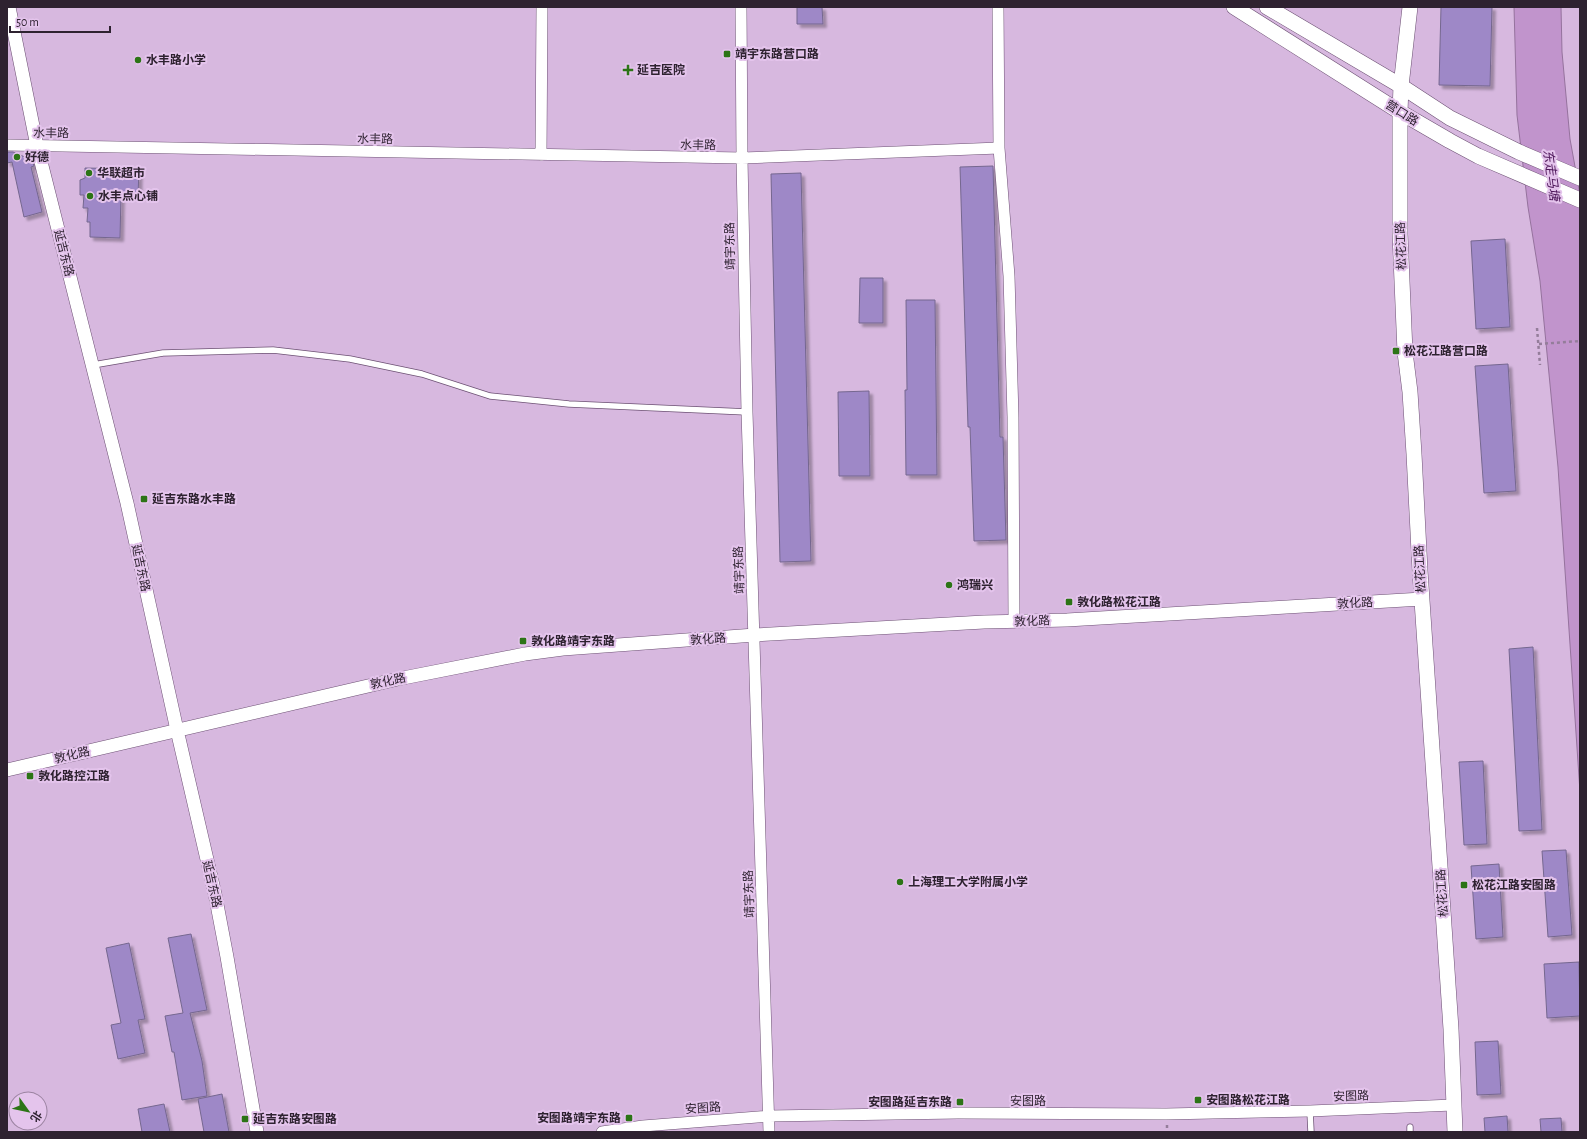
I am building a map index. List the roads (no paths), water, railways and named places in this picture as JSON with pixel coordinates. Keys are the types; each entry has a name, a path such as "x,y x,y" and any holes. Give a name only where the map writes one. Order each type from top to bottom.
{"main road":[{"name":"营口路","path":"1234,7 1400,112 1478,156 1580,200"},
{"name":"营口路","path":"1267,7 1401,86 1450,118 1519,152 1580,178"},
{"name":"松花江路","path":"1410,7 1401,86 1400,234 1405,352 1410,392 1422,599 1451,1029 1455,1132"}],"street":[{"name":"延吉东路","path":"9,7 38,146 127,503 176,730 215,894 256,1132"},
{"path":"541,155 542,7"},
{"name":"靖宇东路","path":"741,7 742,158 747,412 769,1132"},
{"path":"998,7 999,148 1009,276 1013,417 1014,621"},
{"name":"水丰路","path":"7,145 742,158 999,148"},
{"name":"敦化路","path":"7,770 398,679 525,654 563,649 755,636 1422,599"},
{"name":"安图路","path":"602,1132 643,1126 769,1116 958,1113 1166,1114 1310,1111 1453,1105"}],"lane":[{"path":"93,365 162,353 273,350 350,359 408,371 422,374 490,396 569,404 747,412"},
{"path":"1310,1111 1310,1132"}],"water":[{"name":"东走马塘","path":"1514,7 1561,7 1562,52 1570,139 1580,194 1580,792 1558,467 1540,281 1528,207 1517,115"}],"place":[{"name":"靖宇东路营口路","path":"727,54"},
{"name":"水丰路小学","path":"138,60"},
{"name":"延吉医院","path":"628,70"},
{"name":"好德","path":"17,157"},
{"name":"华联超市","path":"89,173"},
{"name":"水丰点心铺","path":"90,196"},
{"name":"松花江路营口路","path":"1396,351"},
{"name":"延吉东路水丰路","path":"144,499"},
{"name":"鸿瑞兴","path":"949,585"},
{"name":"敦化路松花江路","path":"1069,602"},
{"name":"敦化路靖宇东路","path":"523,641"},
{"name":"敦化路控江路","path":"30,776"},
{"name":"上海理工大学附属小学","path":"900,882"},
{"name":"松花江路安图路","path":"1464,885"},
{"name":"安图路松花江路","path":"1198,1100"},
{"name":"安图路延吉东路","path":"960,1102"},
{"name":"安图路靖宇东路","path":"629,1118"},
{"name":"延吉东路安图路","path":"245,1119"}]}
